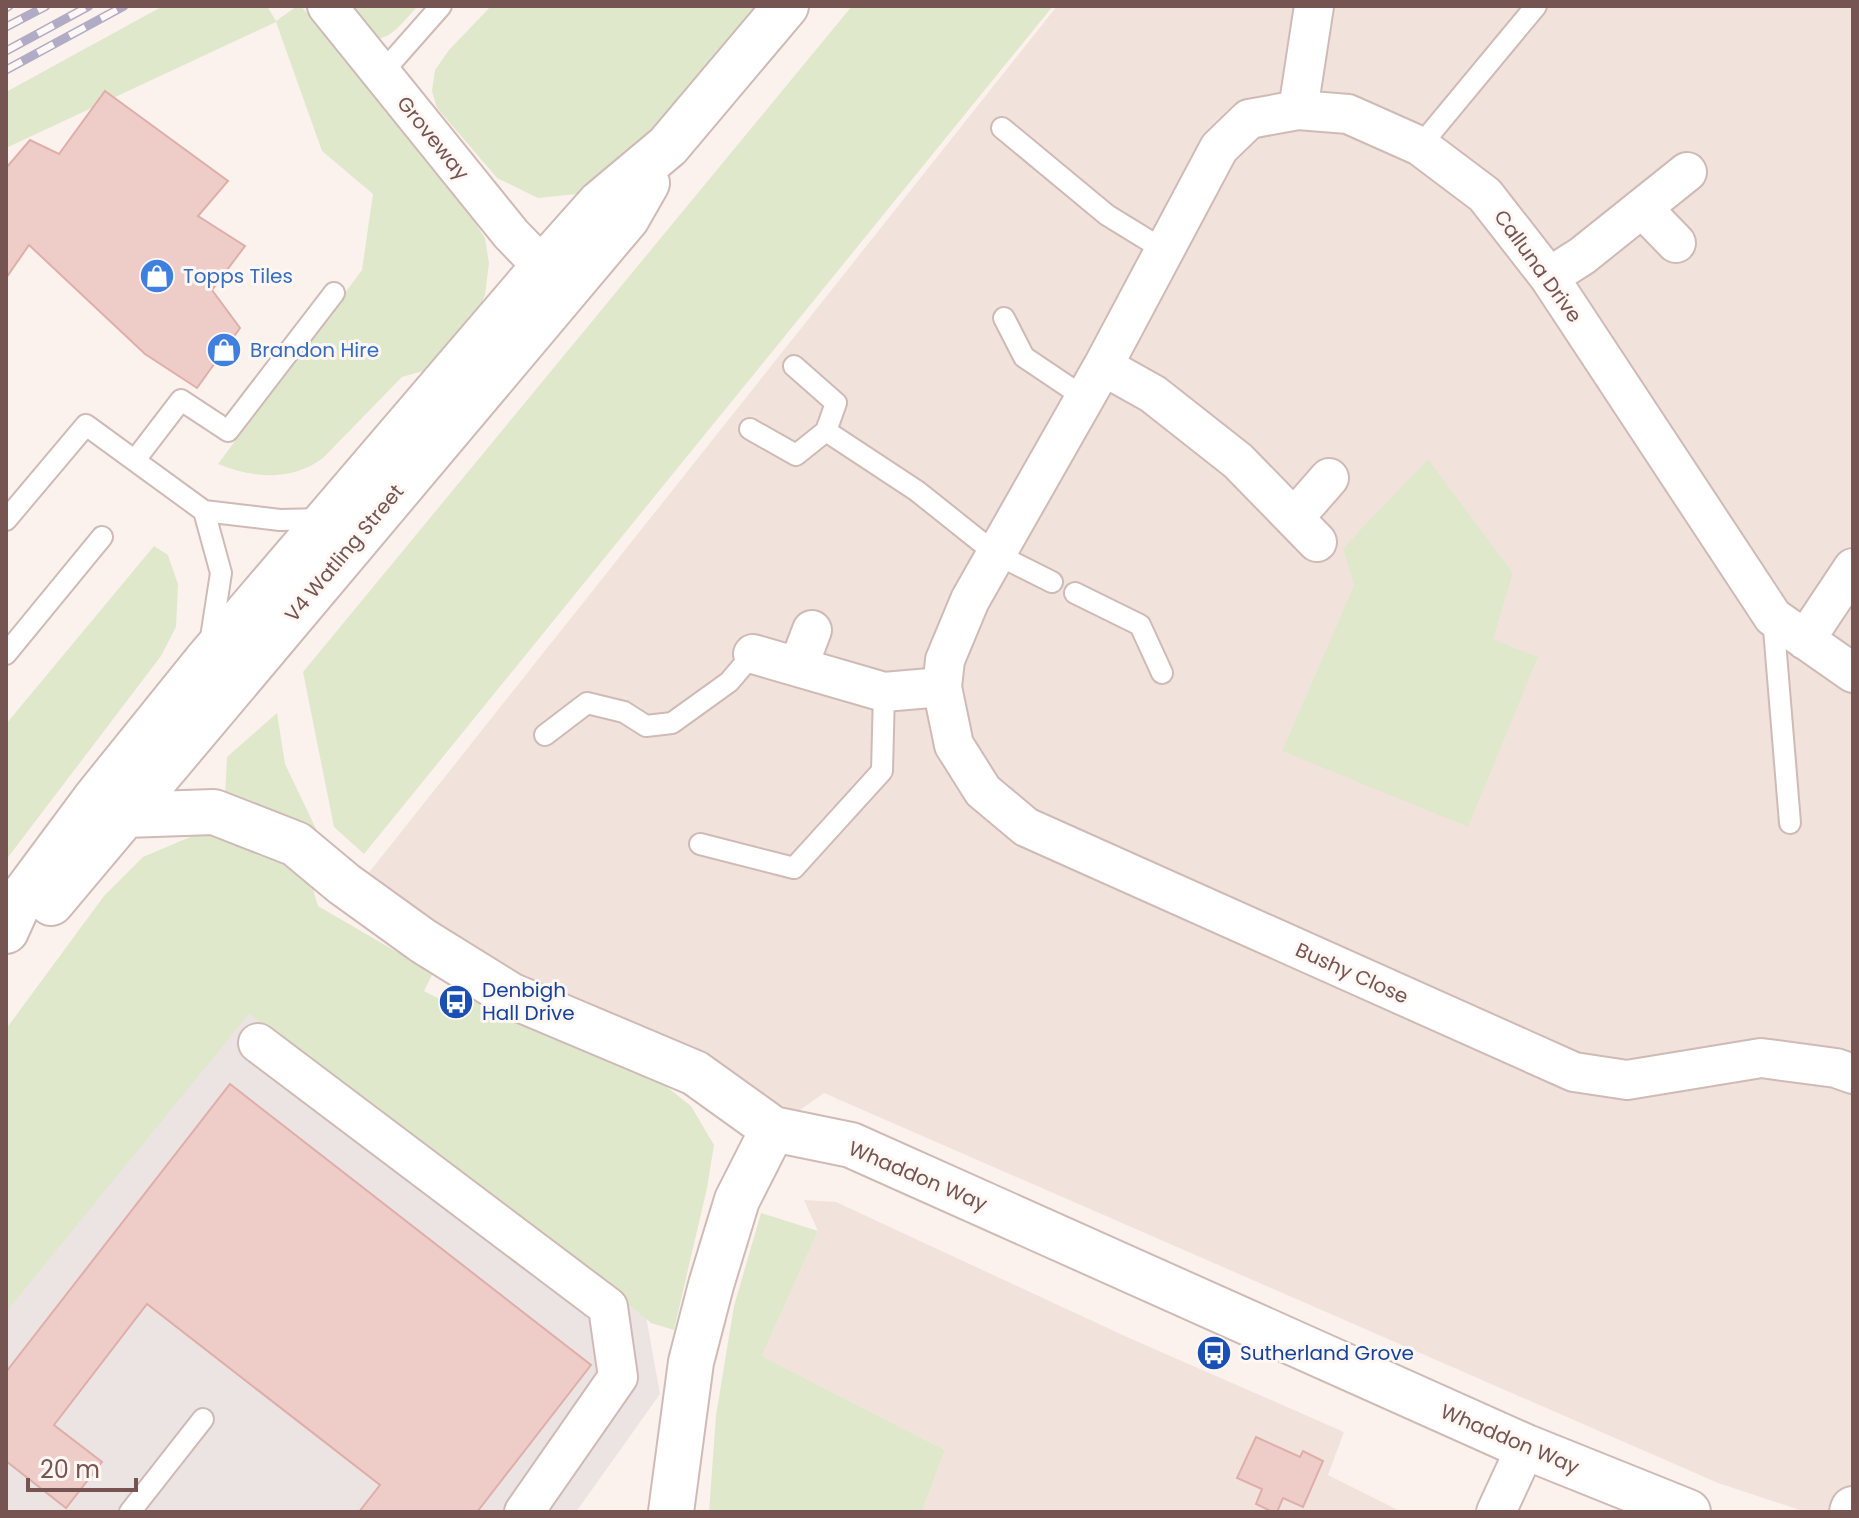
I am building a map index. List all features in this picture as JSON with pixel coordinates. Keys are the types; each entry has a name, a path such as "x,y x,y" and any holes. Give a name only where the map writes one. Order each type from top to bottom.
{"street":[{"name":"Groveway","path":"327,6 511,234 543,267"},
{"name":"V4 Watling Street","path":"6,931 20,900 39,874 207,660 543,267 600,203 668,146 786,6"},
{"path":"1298,110 1314,6"},
{"name":"Calluna Drive","path":"1161,256 1219,148 1249,119 1298,110 1348,114 1420,146 1485,195 1549,277 1773,617 1853,673"},
{"name":"V4 Watling Street","path":"6,948 41,916 627,218 668,146"},
{"path":"1549,277 1582,256 1687,172"},
{"path":"1642,208 1676,243"},
{"name":"Bushy Close","path":"1161,256 1094,382 970,600 945,660 942,687 954,745 983,791 1026,827 1574,1072 1627,1080 1761,1058 1836,1068 1853,1074"},
{"path":"1094,382 1153,394 1238,461 1306,530 1329,478"},
{"path":"1805,640 1853,568"},
{"path":"798,667 812,630"},
{"path":"753,654 884,692 942,687"},
{"name":"Whaddon Way","path":"125,815 214,812 296,844 423,941 510,995 695,1073 773,1129 851,1145 1526,1447 1688,1512"},
{"path":"258,1043 608,1307 618,1377 524,1512"},
{"path":"671,1512 691,1362 711,1285 737,1200 773,1129"},
{"path":"1496,1512 1526,1447"}],"lane":[{"path":"381,74 441,6"},
{"path":"1420,146 1536,6"},
{"path":"1002,128 1161,256"},
{"path":"135,460 181,400 228,431 334,293"},
{"path":"1004,318 1024,357 1094,382"},
{"path":"750,429 796,455 826,431 836,403 794,366"},
{"path":"6,520 86,425 204,511 280,520 327,519"},
{"path":"826,431 917,491 996,554 1052,582"},
{"path":"204,511 221,573 207,660"},
{"path":"6,654 102,537"},
{"path":"1075,593 1140,625 1162,673"},
{"path":"1773,617 1790,823"},
{"path":"545,735 587,703 624,712 646,726 672,723 729,682 753,654"},
{"path":"700,844 794,868 882,771 884,692"},
{"path":"130,1512 203,1419"}],"shaded area":[{"path":"1057,6 1853,6 1853,1512 1806,1512 1718,1483 824,1093 773,1129 359,885"},
{"path":"252,950 634,1250 660,1394 576,1512 6,1512 6,1268"},
{"path":"804,1200 836,1202 1127,1337 1344,1432 1328,1475 1402,1512 922,1512 945,1450 762,1356 818,1231"}],"green space":[{"path":"163,6 267,6 276,21 301,6 458,196 485,238 489,263 485,295 472,322 440,366 402,377 323,458 298,471 258,475 218,464 362,270 373,194 322,151 276,22 6,148 6,92"},
{"path":"341,6 418,6 392,32 373,39"},
{"path":"491,6 755,6 647,137 577,194 538,198 497,178 437,108 432,91 435,70 449,50"},
{"path":"852,6 1053,6 364,854 334,827 303,672"},
{"path":"1428,459 1513,573 1493,639 1538,657 1468,827 1282,751 1354,586 1343,548"},
{"path":"154,546 168,555 178,584 176,627 161,656 6,860 6,724"},
{"path":"277,713 285,764 318,833 225,796 227,757"},
{"path":"197,828 256,842 302,875 312,886 318,906 433,973 424,991 463,1011 472,990 662,1083 691,1106 714,1145 674,1330 651,1323 546,1235 249,1014 6,1312 6,1029 104,896 143,857 190,837"},
{"path":"761,1213 818,1231 762,1356 945,1450 922,1512 709,1512 716,1415 734,1306"}],"building":[{"path":"105,91 228,181 198,216 245,246 212,290 240,328 197,388 145,354 29,245 6,278 6,168 30,140 59,154"},
{"path":"230,1084 591,1365 477,1512 359,1512 380,1485 147,1304 54,1425 102,1462 66,1508 6,1461 6,1372"},
{"path":"1256,1437 1300,1457 1303,1451 1323,1461 1303,1507 1283,1498 1277,1512 1273,1512 1256,1504 1262,1489 1237,1478"}],"railway":[{"path":"6,27 46,6"},
{"path":"6,51 89,6"},
{"path":"6,70 124,6"}],"place":[{"name":"Topps Tiles","path":"157,276"},
{"name":"Brandon Hire","path":"224,350"},
{"name":"Denbigh Hall Drive","path":"456,1002"},
{"name":"Sutherland Grove","path":"1214,1353"}]}
